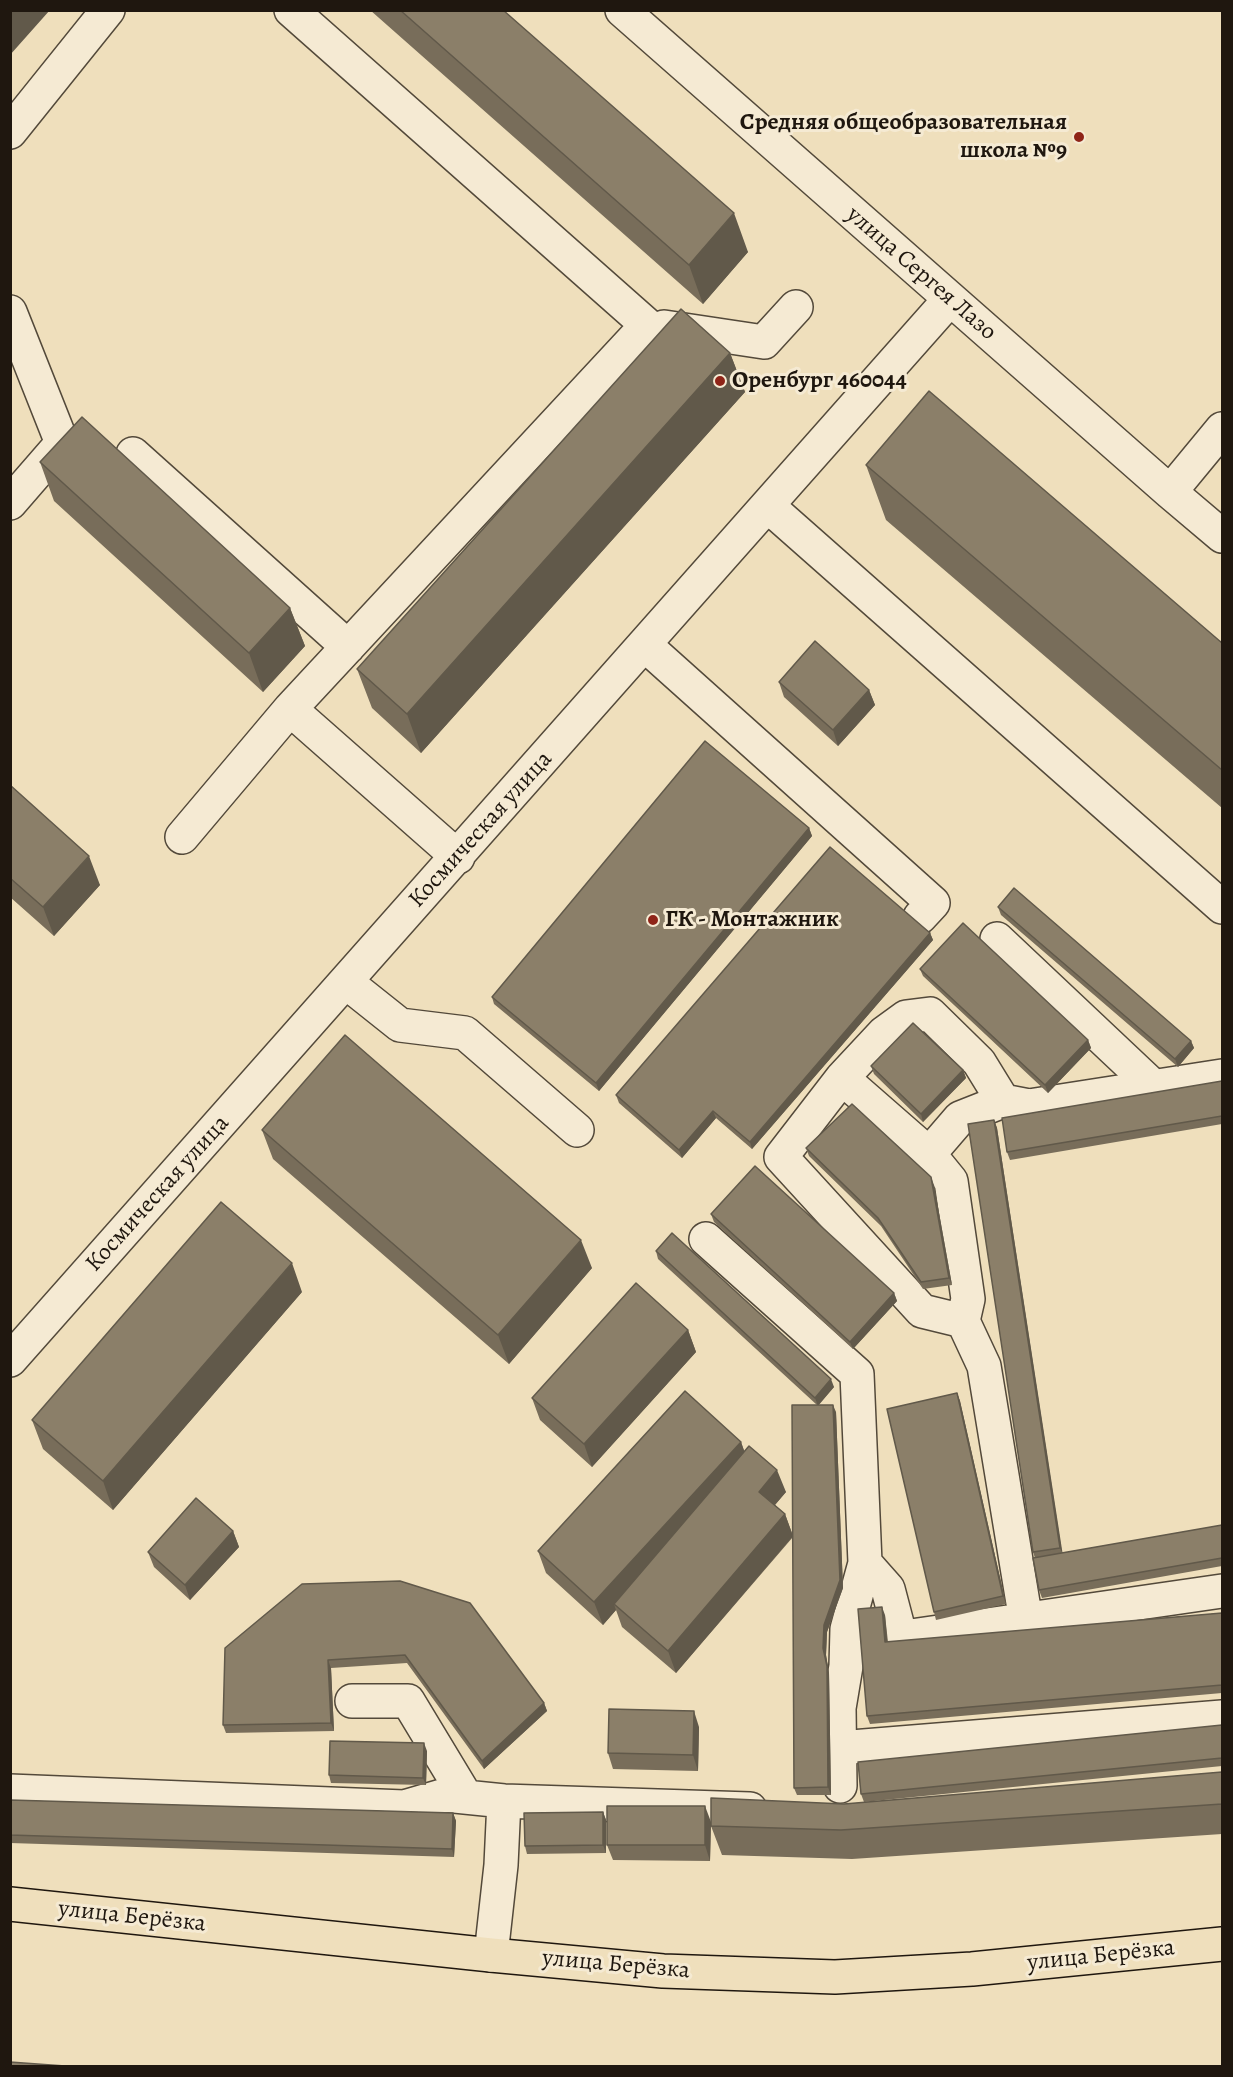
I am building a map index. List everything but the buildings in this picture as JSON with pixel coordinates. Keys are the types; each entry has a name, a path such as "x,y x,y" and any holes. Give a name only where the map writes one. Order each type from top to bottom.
{"main road":[{"name":"улица Берёзка","path":"10,1904 663,1971 835,1977 972,1970 1222,1944"}],"street":[{"path":"10,132 108,10"},
{"path":"291,10 647,325 764,342 796,307"},
{"name":"улица Сергея Лазо","path":"622,10 1222,536"},
{"name":"Космическая улица","path":"10,1360 950,299"},
{"path":"10,312 62,443 10,503"},
{"path":"182,837 291,709 647,325"},
{"path":"1170,492 1222,429"},
{"path":"133,454 348,647"},
{"path":"768,506 1222,907"},
{"path":"645,645 933,903 920,917"},
{"path":"291,709 458,857"},
{"path":"997,939 1154,1087"},
{"path":"346,982 400,1025 465,1033 577,1130"},
{"path":"963,1321 922,1311 781,1157 842,1078 884,1033 906,1017 930,1014 979,1062 1003,1101"},
{"path":"929,1154 960,1118 1003,1101 1029,1106 1222,1076"},
{"path":"842,1078 929,1154 951,1180 968,1299 963,1321 984,1366 1026,1621"},
{"path":"706,1239 857,1374 865,1563 847,1629 846,1666 839,1708 840,1786"},
{"path":"865,1563 888,1589 899,1631 911,1636 1222,1591"},
{"path":"352,1701 408,1701 466,1797"},
{"path":"839,1748 1222,1717"},
{"path":"10,1791 404,1807 445,1794 504,1801 750,1809"},
{"path":"491,1955 501,1864 504,1801"}],"place":[{"name":"Средняя общеобразовательная школа №9","path":"1079,137"},
{"name":"Оренбург 460044","path":"720,381"},
{"name":"ГК - Монтажник","path":"653,920"}]}
